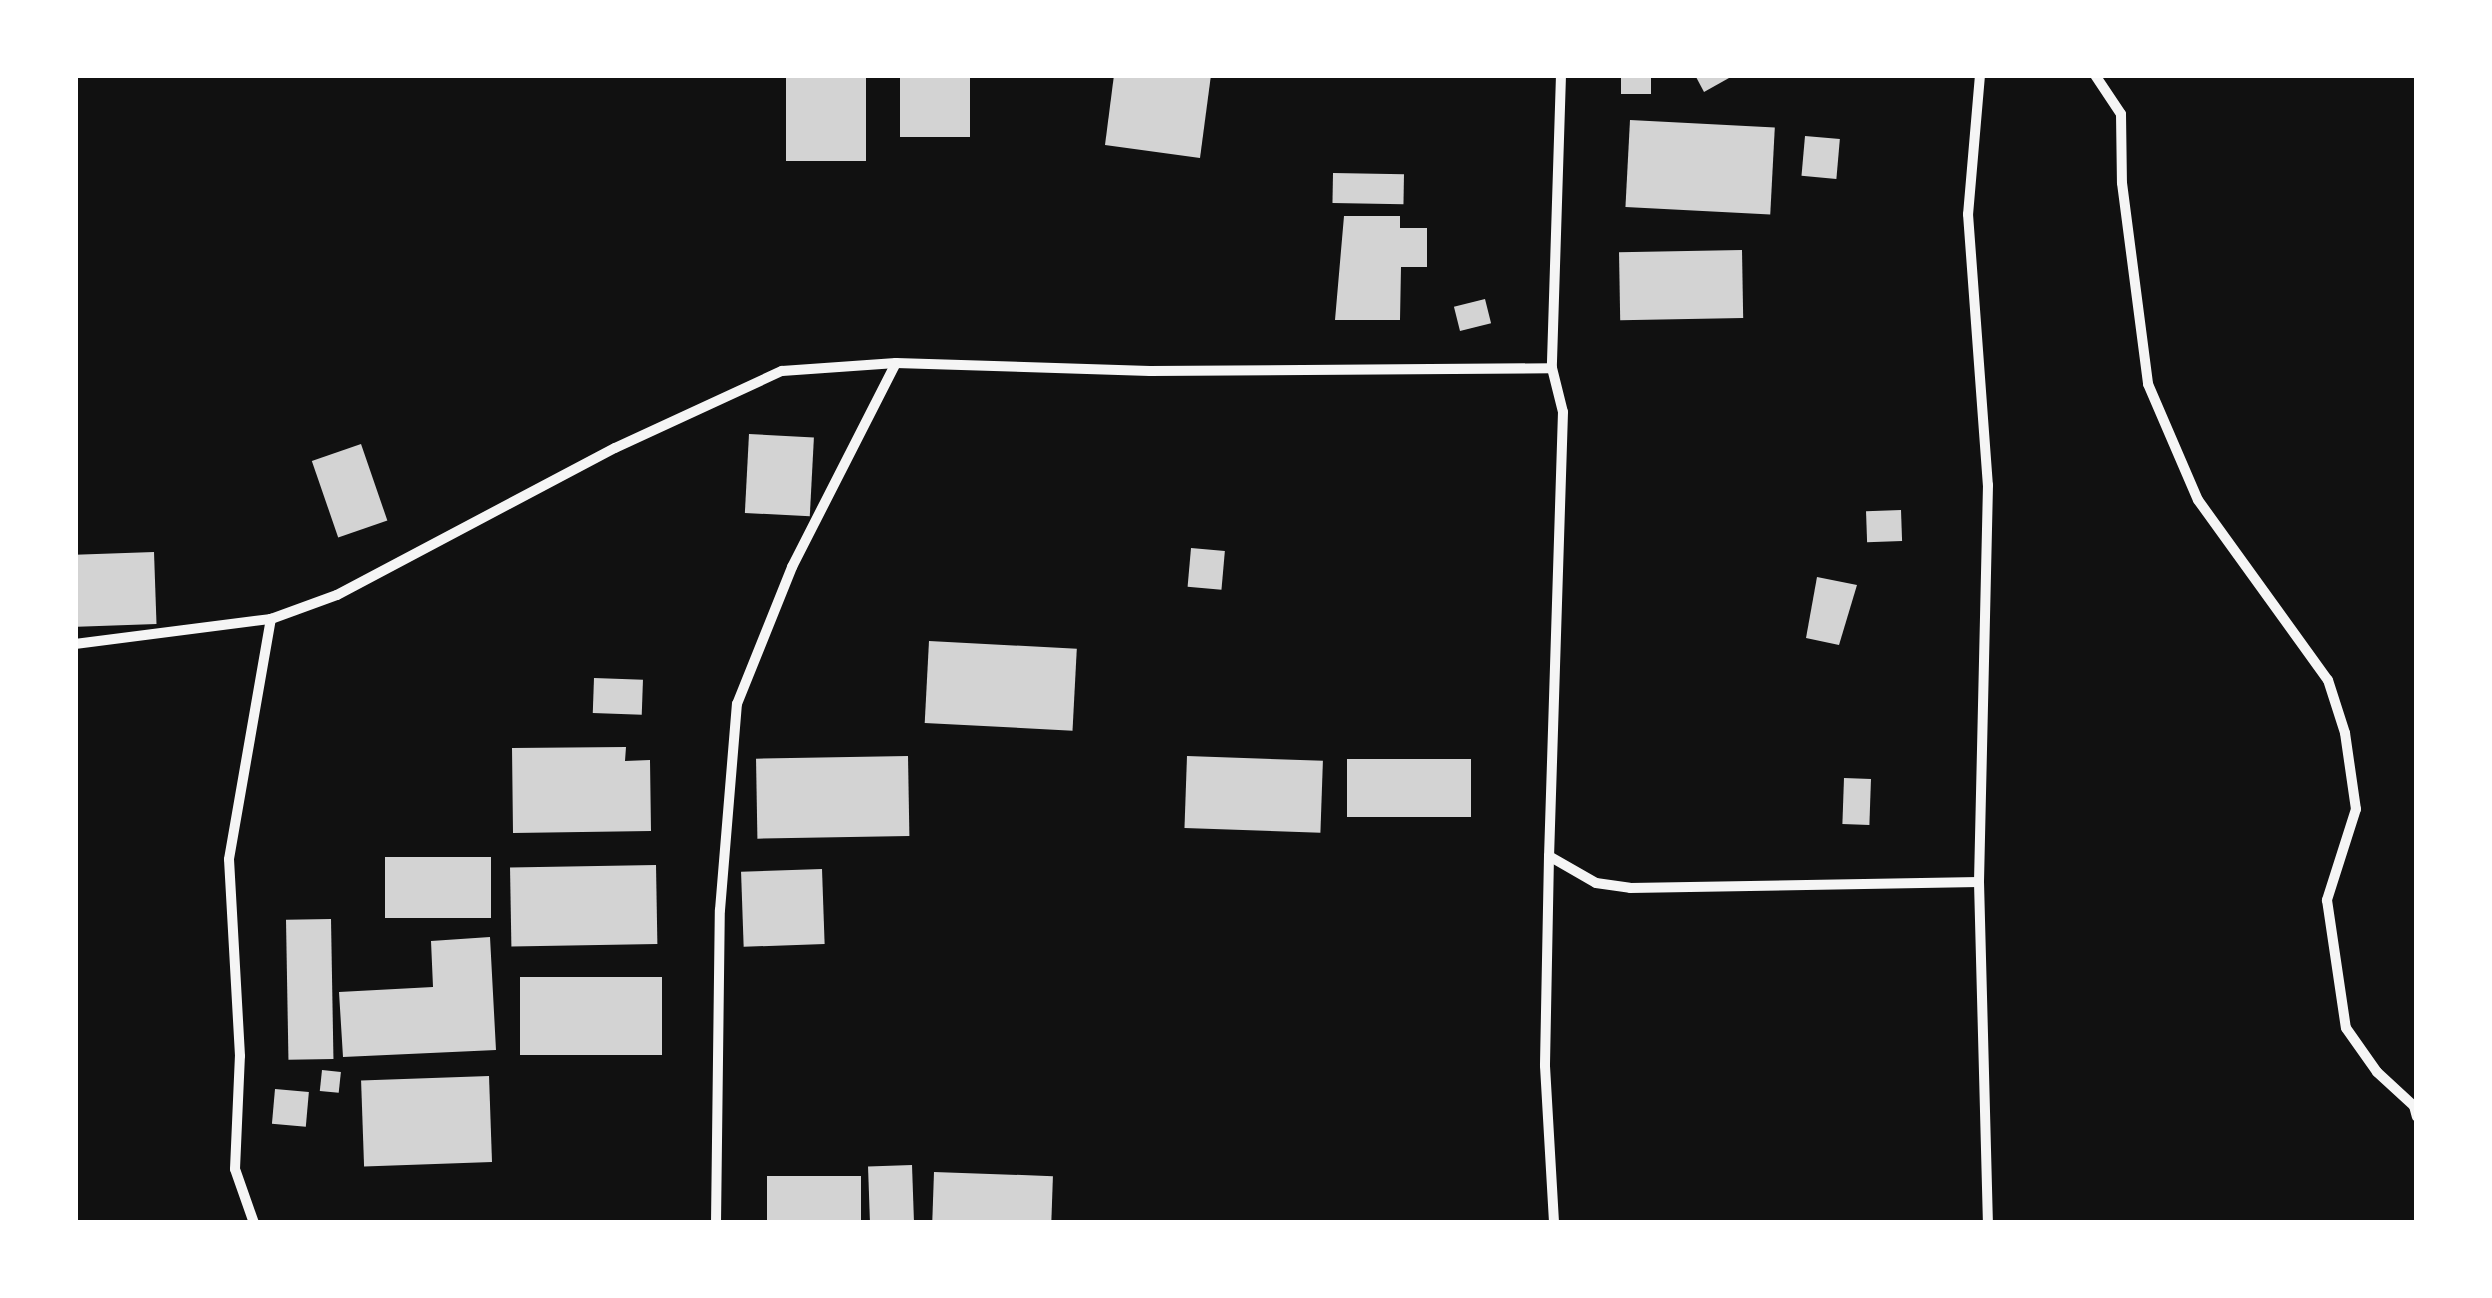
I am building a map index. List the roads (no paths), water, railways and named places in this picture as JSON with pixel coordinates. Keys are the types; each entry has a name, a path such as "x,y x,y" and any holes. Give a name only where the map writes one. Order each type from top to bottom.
{"street":[{"path":"1554,1223 1545,1066 1563,412 1552,368 1561,75"},
{"path":"1980,75 1968,214 1988,485 1979,882 1988,1223"},
{"path":"2095,75 2121,114 2122,184 2148,384 2198,500 2328,680 2345,733 2356,808 2327,900 2346,1028 2376,1072 2414,1106 2417,1118"},
{"path":"75,644 271,620 336,595 615,448 782,370 896,363 1150,371 1552,368"},
{"path":"716,1223 720,910 737,704 792,567 896,363"},
{"path":"254,1223 235,1169 240,1056 229,859 271,620"},
{"path":"1549,856 1596,882 1630,888 1979,882"}]}
